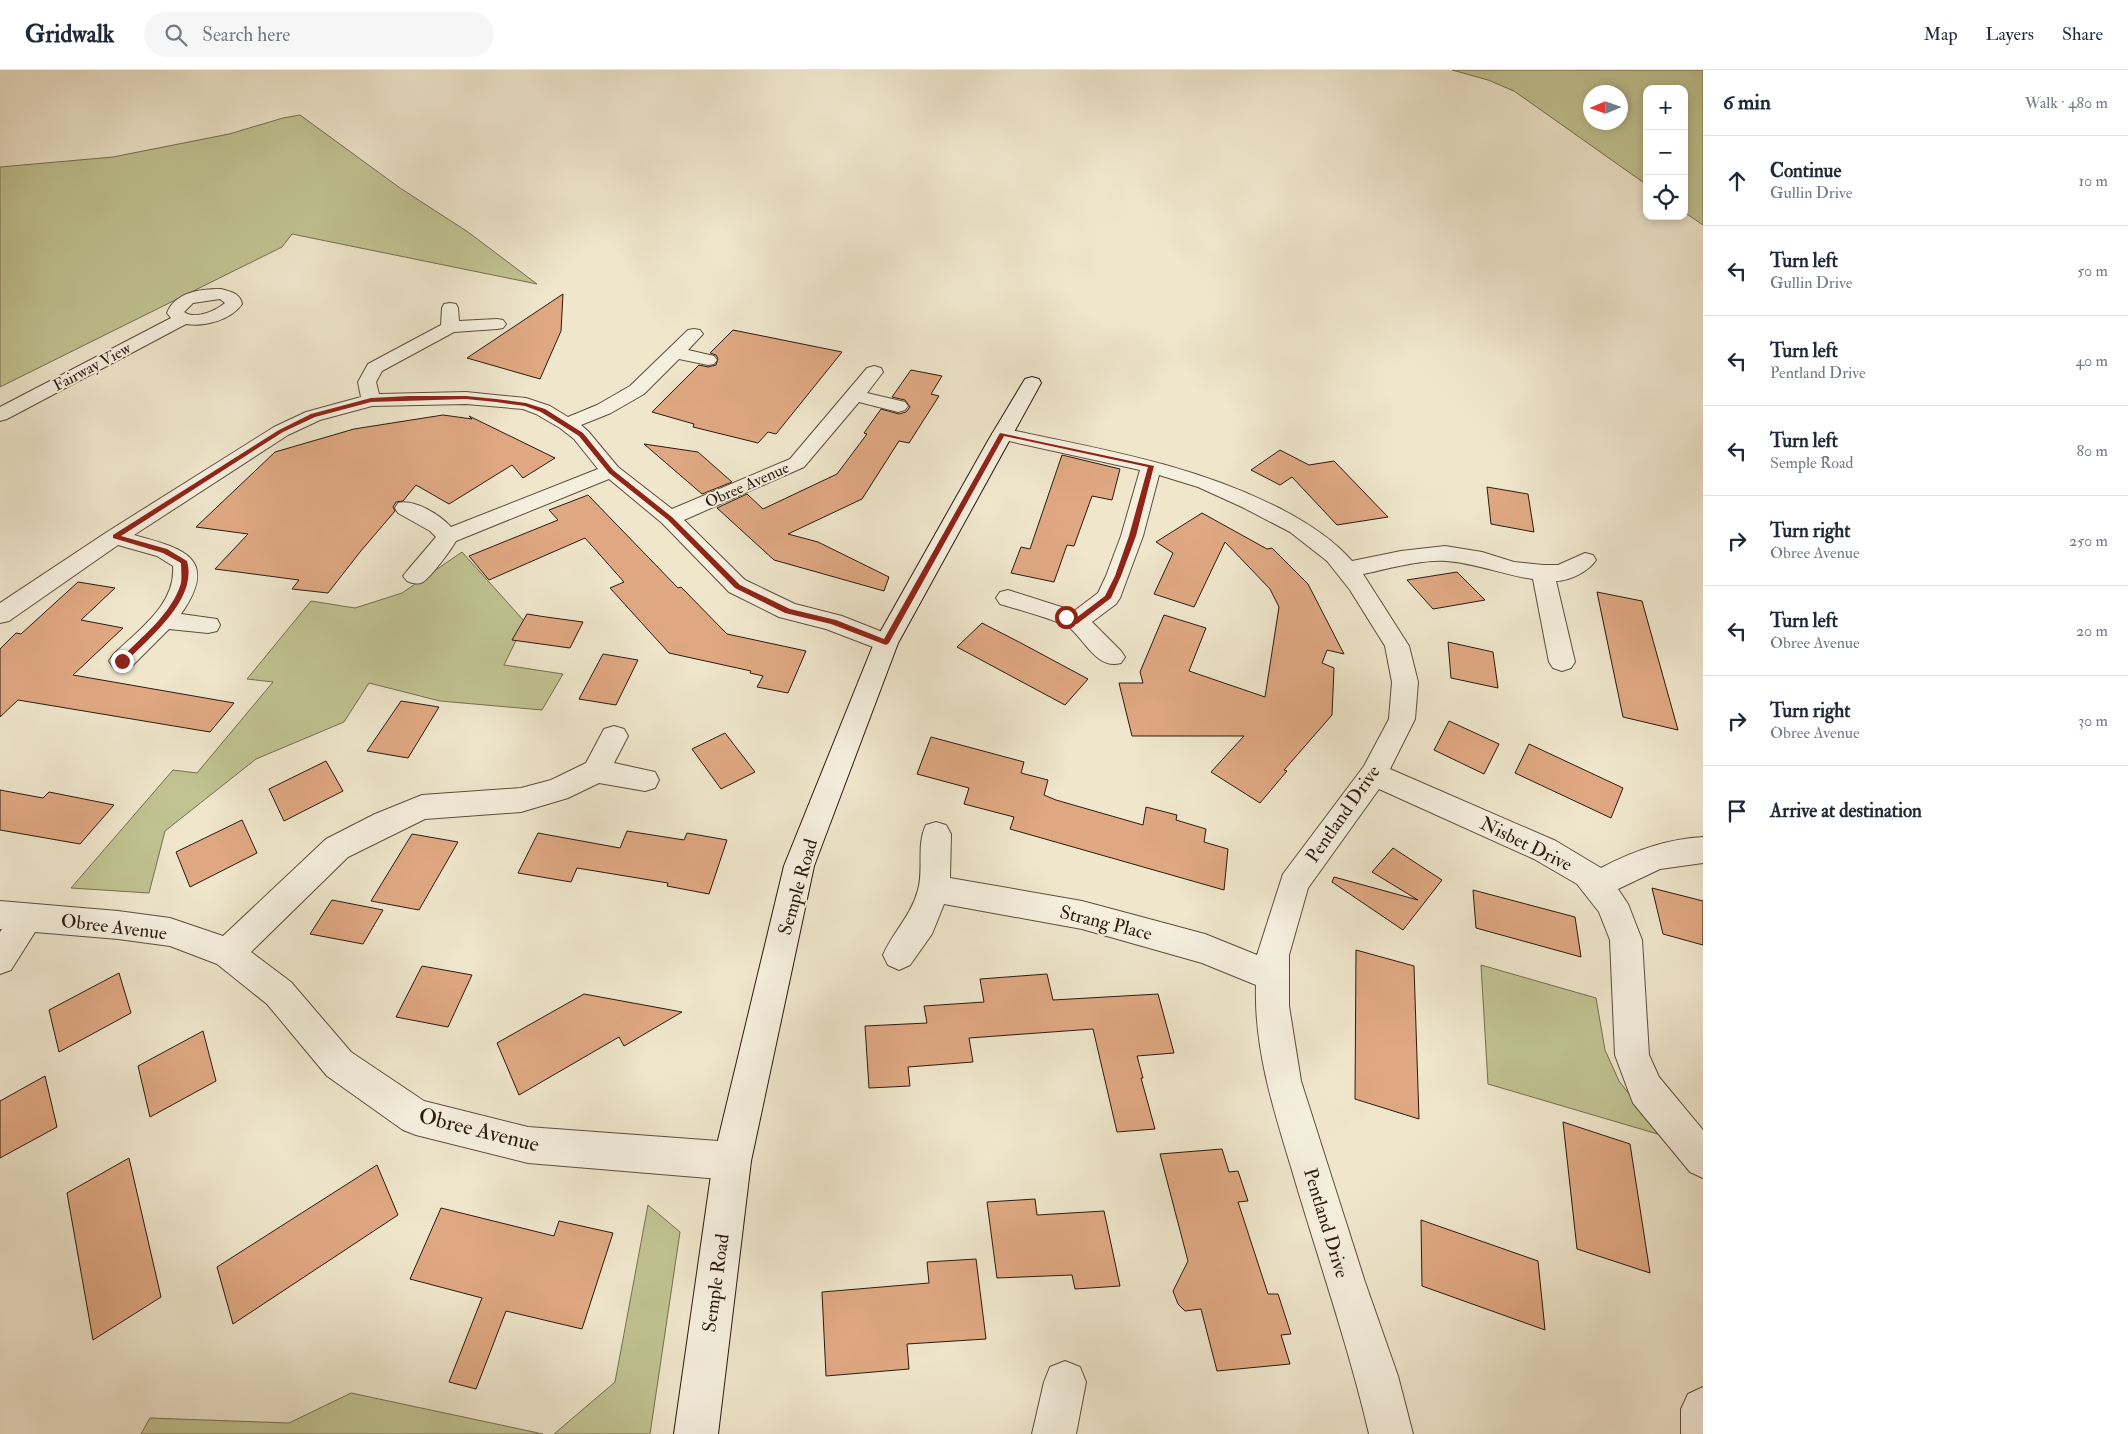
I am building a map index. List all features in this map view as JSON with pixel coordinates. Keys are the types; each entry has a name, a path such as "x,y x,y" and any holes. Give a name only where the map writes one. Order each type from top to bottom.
{"street":[{"path":"450,308 450,326"},
{"name":"Fairway View","path":"0,414 183,319"},
{"path":"371,400 367,382 374,368 450,326 497,324"},
{"path":"567,424 604,409 636,390 694,334"},
{"path":"675,353 708,360"},
{"name":"Obree Avenue","path":"670,518 797,463 856,396 874,372"},
{"name":"Semple Road","path":"696,1434 732,1161 799,866 886,643 1032,383"},
{"path":"856,396 898,406"},
{"path":"0,615 115,537 281,431 313,416 371,400 426,398 496,400 526,404 543,410 567,424 581,435 611,471 670,518 738,586 788,611 833,622 886,643"},
{"name":"Pentland Drive","path":"1002,434 1151,466 1205,483 1250,502 1298,527 1335,556 1347,570 1378,612 1397,646 1405,682 1402,719 1374,774 1338,820 1294,883 1272,955 1272,1006 1283,1081 1344,1282 1377,1376 1391,1434"},
{"path":"1077,621 1108,598 1132,536 1151,466"},
{"path":"415,576 440,549 448,536 611,471"},
{"path":"406,508 438,526 448,536"},
{"path":"115,537 165,551 184,562 185,581 179,597 170,612 122,661"},
{"path":"1347,570 1401,558 1445,553 1482,559 1512,569 1543,573 1562,573 1585,560"},
{"path":"1543,573 1562,662"},
{"path":"1008,598 1077,621 1112,657"},
{"path":"162,620 208,625"},
{"path":"228,953 337,848 385,823 422,807 521,800 558,790 596,770 614,736"},
{"path":"596,770 645,780"},
{"name":"Nisbet Drive","path":"1374,774 1545,850 1588,875 1612,904 1626,940 1632,1054 1646,1090 1703,1159"},
{"path":"899,955 921,924 934,889 936,834"},
{"path":"1596,886 1644,860 1683,850 1703,850"},
{"name":"Strang Place","path":"934,889 1082,915 1205,949 1272,976"},
{"name":"Obree Avenue","path":"0,959 14,916 118,925 170,932 228,953 279,993 339,1064 416,1117 528,1145 732,1161"},
{"path":"1054,1434 1064,1382"},
{"path":"1702,1434 1703,1409"}],"green space":[{"path":"1452,70 1703,70 1703,225 1688,215 1688,85 1643,85 1643,182 1514,91 1488,80"},
{"path":"300,115 400,188 468,232 537,284 292,234 282,247 0,387 0,167 113,157 229,134"},
{"path":"462,552 525,622 504,665 563,674 542,710 440,701 369,683 344,722 256,759 165,831 149,893 71,888 173,770 197,773 273,682 247,679 311,601 355,608 402,593"},
{"path":"1481,965 1596,998 1605,1050 1619,1081 1661,1135 1488,1084"},
{"path":"648,1205 680,1232 650,1434 554,1434 615,1382"},
{"path":"351,1393 543,1434 141,1434 150,1418 289,1423"}],"building":[{"path":"563,294 561,331 540,379 467,358"},
{"path":"733,330 842,352 776,434 768,432 758,443 693,427 694,424 652,412 699,365 708,367 716,365 718,359 716,355 710,353"},
{"path":"911,370 942,376 931,394 939,396 909,443 899,441 862,499 788,534 818,542 889,577 884,591 774,560 717,508 747,494 763,509 837,474 867,434 864,433 881,409 899,414 906,412 910,407 905,400 892,397"},
{"path":"443,415 472,419 469,416 555,458 523,478 512,465 449,504 416,485 403,501 396,502 393,507 395,511 328,593 292,589 299,580 215,569 248,534 196,527 275,452 354,429"},
{"path":"644,444 698,452 732,482 702,494"},
{"path":"1280,450 1309,465 1334,461 1388,517 1337,525 1292,477 1280,485 1251,470"},
{"path":"1062,455 1120,469 1112,500 1092,496 1074,546 1067,545 1054,582 1011,573 1021,547 1030,549"},
{"path":"1487,487 1528,494 1534,532 1491,524"},
{"path":"588,495 678,588 681,587 727,634 806,651 788,693 757,687 763,676 750,673 751,671 669,653 610,588 624,582 585,538 489,580 469,556 558,520 549,510"},
{"path":"1202,513 1267,549 1272,548 1308,584 1344,654 1327,650 1322,663 1334,668 1332,715 1284,770 1287,771 1260,803 1211,772 1244,736 1132,736 1119,683 1143,683 1140,672 1164,615 1206,628 1189,671 1265,697 1279,607 1270,589 1225,542 1194,607 1154,594 1173,553 1156,542"},
{"path":"1457,572 1485,600 1433,609 1407,580"},
{"path":"78,582 115,588 81,620 123,628 73,675 234,703 210,732 18,700 0,717 0,649 16,633 21,634"},
{"path":"1597,592 1642,601 1678,730 1623,717"},
{"path":"527,614 583,622 570,648 512,640"},
{"path":"982,623 1088,679 1065,705 957,647"},
{"path":"1448,642 1493,652 1498,688 1451,678"},
{"path":"603,654 638,660 616,705 579,699"},
{"path":"401,701 439,707 408,758 367,751"},
{"path":"1449,721 1499,744 1484,774 1434,750"},
{"path":"725,733 755,772 721,789 692,749"},
{"path":"931,737 1024,762 1021,773 1048,780 1044,795 1056,800 1143,825 1146,807 1177,815 1176,820 1206,829 1204,842 1228,849 1224,890 1010,829 1014,817 964,804 969,788 917,774"},
{"path":"1529,744 1623,788 1611,818 1515,773"},
{"path":"326,761 343,791 284,821 269,789"},
{"path":"0,790 43,798 49,792 114,805 80,844 0,830"},
{"path":"242,820 257,853 190,887 176,852"},
{"path":"627,831 684,840 687,833 727,840 709,894 667,886 668,883 577,868 571,882 518,873 538,833 620,848"},
{"path":"412,834 458,842 419,910 371,901"},
{"path":"1393,848 1442,880 1403,930 1332,882 1334,877 1418,900 1372,872"},
{"path":"1652,888 1703,901 1703,945 1663,934"},
{"path":"1473,890 1575,917 1581,957 1476,928"},
{"path":"332,900 383,910 363,944 310,934"},
{"path":"1356,950 1414,966 1419,1119 1355,1099"},
{"path":"422,966 472,975 448,1027 396,1017"},
{"path":"119,973 131,1013 59,1052 49,1010"},
{"path":"1047,974 1053,1000 1158,994 1174,1053 1137,1056 1155,1129 1117,1132 1093,1029 969,1038 973,1062 908,1067 910,1086 869,1088 865,1026 927,1023 924,1006 984,1002 980,979"},
{"path":"584,994 682,1012 624,1046 619,1037 519,1095 497,1043"},
{"path":"203,1031 216,1081 150,1117 138,1066"},
{"path":"45,1076 57,1127 0,1158 0,1101"},
{"path":"1563,1122 1630,1144 1650,1273 1577,1249"},
{"path":"1222,1149 1229,1172 1238,1171 1248,1201 1238,1202 1268,1294 1278,1294 1291,1334 1281,1335 1290,1364 1217,1371 1201,1309 1185,1311 1178,1304 1173,1291 1188,1261 1160,1154"},
{"path":"129,1158 161,1297 93,1340 67,1193"},
{"path":"377,1165 398,1215 233,1324 217,1267"},
{"path":"1035,1199 1037,1215 1104,1211 1120,1286 1075,1289 1072,1275 997,1278 987,1202"},
{"path":"441,1208 554,1236 559,1221 613,1233 582,1329 506,1311 476,1389 449,1382 482,1298 410,1279"},
{"path":"1421,1220 1538,1261 1545,1330 1422,1286"},
{"path":"976,1259 986,1339 907,1344 909,1369 826,1376 822,1292 929,1283 927,1262"}],"route":[{"path":"122,661 170,612 179,597 185,581 184,562 165,551 115,537 281,431 313,416 371,400 409,398 496,400 526,404 543,410 581,435 611,471 670,518 738,586 788,611 833,622 886,643 1002,434 1151,466 1132,536 1108,598 1077,621 1066,617"}]}
